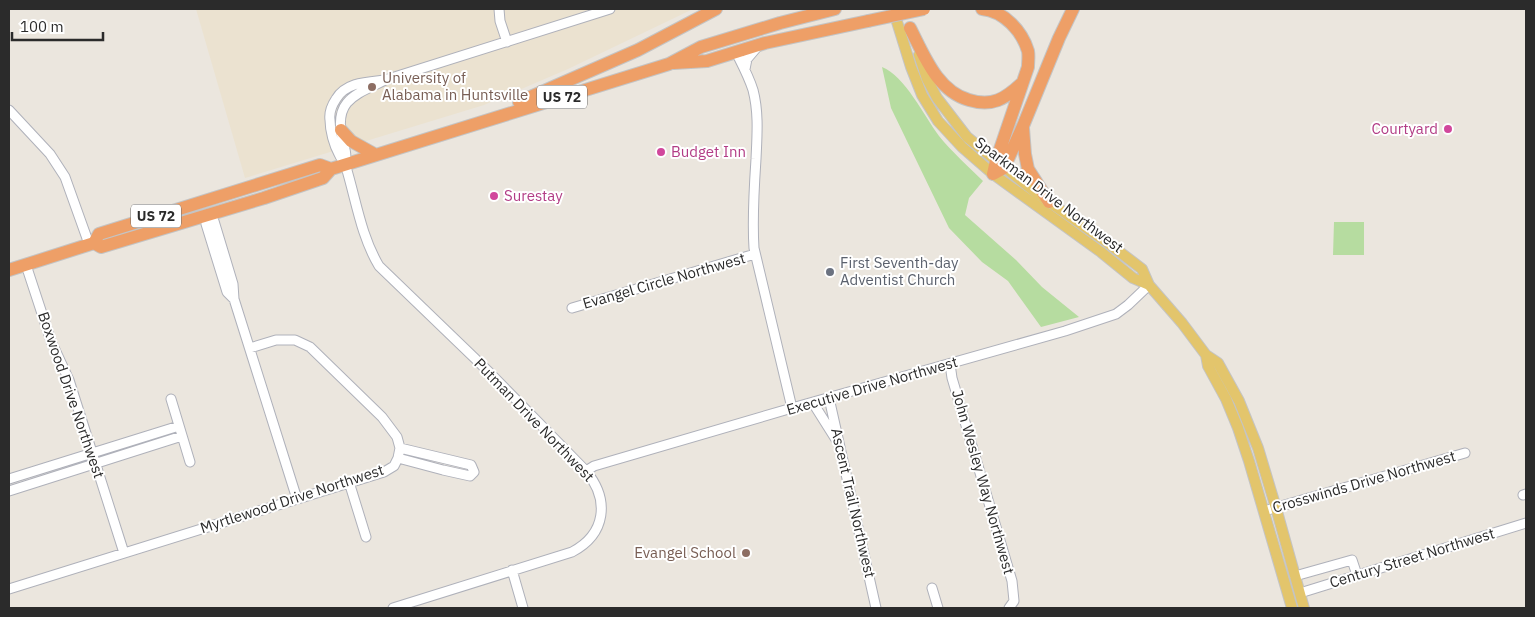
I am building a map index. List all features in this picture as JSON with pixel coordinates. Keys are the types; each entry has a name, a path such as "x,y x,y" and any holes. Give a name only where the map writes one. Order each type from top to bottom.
{"highway":[{"path":"447,132 623,57 716,9"},
{"name":"US 72","path":"91,243 101,247 208,217 323,178 331,169 345,164 669,64 702,47 812,14 835,9"},
{"name":"US 72","path":"669,64 707,61 760,44 924,9"},
{"path":"982,9 1000,15 1012,23 1028,51 1028,68 1022,82 998,168"},
{"path":"998,168 1023,126 1073,9"},
{"name":"US 72","path":"736,52 742,41 798,24 812,14"},
{"path":"910,28 926,61 938,78 950,90 962,98 976,102 993,103 1009,95 1022,82"},
{"path":"1023,126 1028,169 1049,202"},
{"path":"341,130 351,141 376,155"},
{"name":"US 72","path":"9,270 91,243 99,234 320,166 331,169"},
{"path":"208,217 208,209 220,204 224,196"},
{"path":"186,222 192,213 200,210 201,203"}],"main road":[{"name":"Sparkman Drive Northwest","path":"893,9 911,67 922,94 938,121 962,147 1049,202 1142,269 1149,285 1176,315 1206,355 1218,363 1239,401 1258,448 1304,608"},
{"name":"Sparkman Drive Northwest","path":"905,9 927,79 937,98 967,137 998,168 1101,252 1133,278 1149,285"},
{"name":"Sparkman Drive Northwest","path":"1206,355 1208,366 1226,399 1238,428 1292,608"}],"street":[{"path":"499,9 500,20 507,42"},
{"path":"345,164 347,151 341,130 341,111 347,102 359,93 385,80 610,9"},
{"path":"745,69 747,59 760,44"},
{"path":"736,52 753,90 757,111 753,230 755,254 792,408"},
{"path":"345,164 338,153 333,136 330,121 331,108 337,96 348,88 359,83 385,80"},
{"path":"9,110 50,154 65,177 91,243"},
{"name":"Putman Drive Northwest","path":"345,164 358,212 372,254 379,266 489,372 586,471 598,488 601,498 601,512 592,536 572,552 394,608"},
{"path":"208,217 214,221 233,284 234,299 297,499"},
{"name":"Evangel Circle Northwest","path":"572,308 755,254"},
{"name":"Boxwood Drive Northwest","path":"26,265 51,341 69,380 124,553"},
{"name":"Executive Drive Northwest","path":"586,471 599,465 792,408 1065,331 1116,314 1149,285"},
{"path":"250,348 276,340 295,340 310,347 382,417 398,437 400,448 471,465 474,472 470,476 398,458"},
{"name":"John Wesley Way Northwest","path":"950,364 952,378 1012,580 1012,605"},
{"name":"Ascent Trail Northwest","path":"830,398 876,608"},
{"path":"171,399 190,462"},
{"path":"813,403 840,446"},
{"path":"9,479 179,426"},
{"path":"9,491 182,436"},
{"name":"Myrtlewood Drive Northwest","path":"9,589 384,472 394,466 400,448"},
{"name":"Crosswinds Drive Northwest","path":"1264,512 1465,453"},
{"path":"349,482 366,537"},
{"name":"Century Street Northwest","path":"1300,593 1526,523"},
{"path":"1295,576 1352,560 1357,575"},
{"path":"512,570 523,608"},
{"path":"932,588 938,608"}],"shaded area":[{"name":"University of Alabama in Huntsville","path":"196,9 693,9 568,69 484,105 245,178"}],"green space":[{"path":"882,67 898,79 914,97 939,136 983,181 969,198 965,215 1016,260 1042,287 1079,317 1041,327 1008,281 982,262 949,228 891,108"},
{"path":"1334,222 1364,222 1364,255 1333,255"}],"place":[{"name":"University of Alabama in Huntsville","path":"372,87"},
{"name":"Courtyard","path":"1448,129"},
{"name":"Budget Inn","path":"661,152"},
{"name":"Surestay","path":"494,196"},
{"name":"First Seventh-day Adventist Church","path":"830,272"},
{"name":"Evangel School","path":"746,553"}]}
